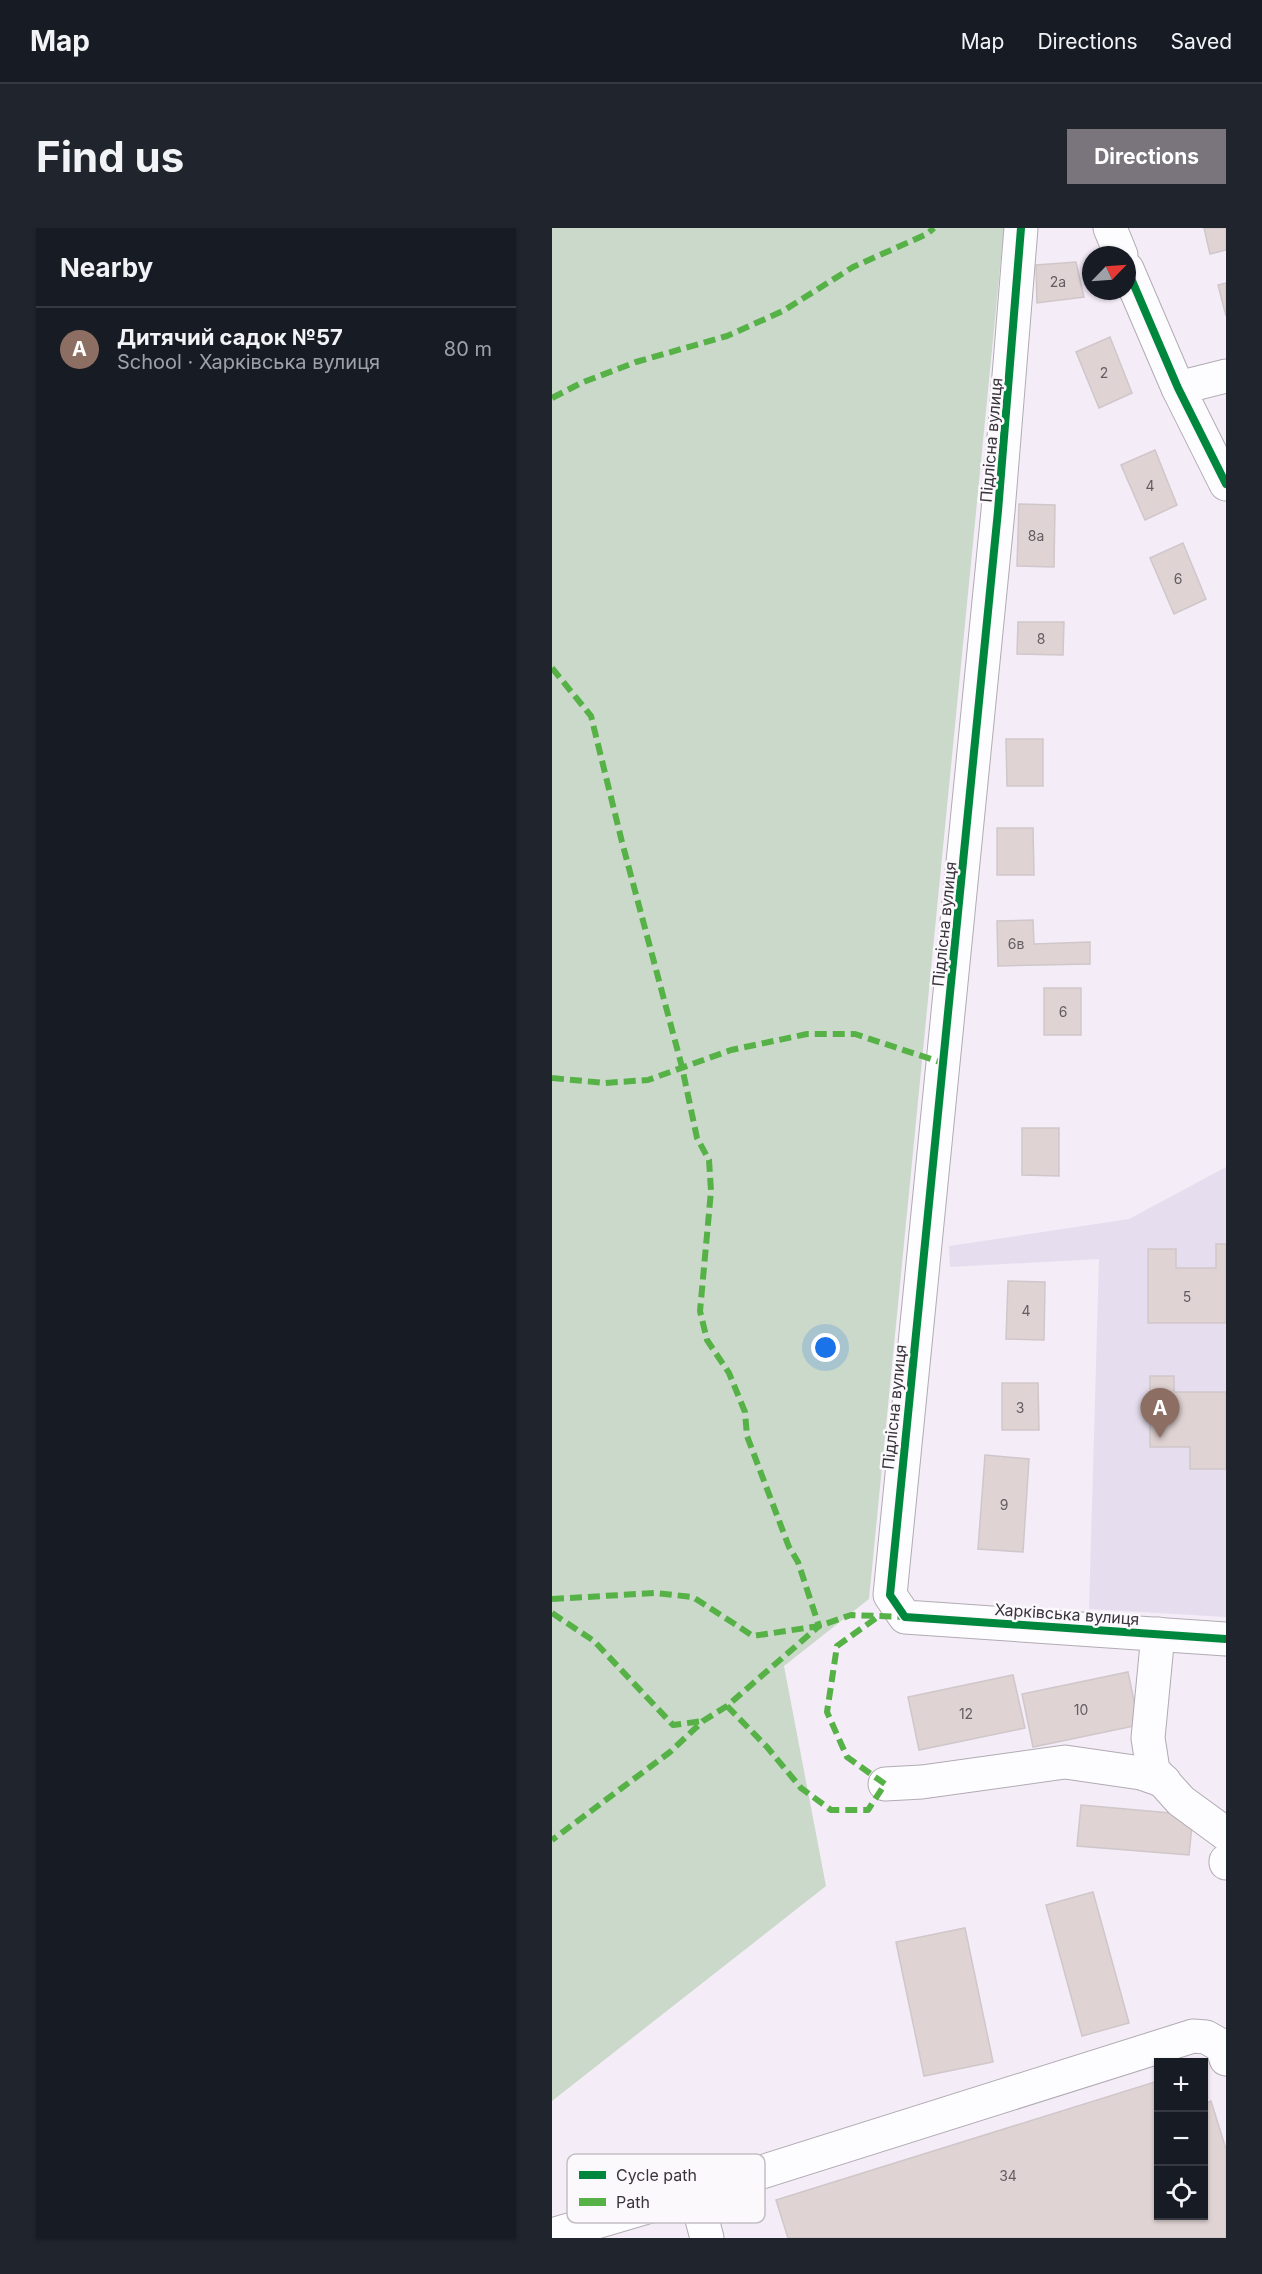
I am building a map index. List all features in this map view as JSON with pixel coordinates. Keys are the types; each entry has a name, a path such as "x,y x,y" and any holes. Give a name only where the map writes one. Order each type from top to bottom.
{"street":[{"name":"Підлісна вулиця","path":"905,1617 890,1595 998,511 1021,228"},
{"path":"1110,228 1117,246"},
{"path":"1136,290 1178,388 1226,484"},
{"path":"1178,388 1226,376"},
{"name":"Харківська вулиця","path":"905,1617 1226,1639"},
{"path":"1158,1634 1148,1738 1153,1770 1181,1801 1226,1834"},
{"path":"885,1784 922,1782 1065,1762 1141,1773 1164,1781"},
{"path":"765,2171 1193,2036 1206,2037 1222,2046 1226,2059"},
{"path":"552,2235 593,2223"},
{"path":"703,2223 707,2238"}],"shaded area":[{"path":"1226,1167 1226,1617 1089,1609 1099,1259 950,1267 949,1246 1129,1219"}],"green space":[{"path":"552,228 1004,228 869,1599 784,1666 826,1886 552,2101"}],"building":[{"path":"1204,228 1226,228 1226,250 1210,254"},
{"path":"1076,262 1082,297 1037,303 1036,265"},
{"path":"1226,283 1226,316 1218,285"},
{"path":"1110,337 1132,393 1099,408 1076,352"},
{"path":"1155,450 1177,505 1145,520 1121,465"},
{"path":"1019,504 1055,505 1054,567 1017,566"},
{"path":"1183,543 1206,599 1174,614 1150,558"},
{"path":"1018,622 1064,622 1063,655 1017,654"},
{"path":"1006,739 1043,739 1043,786 1007,786"},
{"path":"997,828 1033,828 1034,875 997,875"},
{"path":"1033,920 1034,944 1090,942 1090,964 998,966 997,921"},
{"path":"1044,988 1081,988 1081,1035 1044,1035"},
{"path":"1022,1128 1059,1128 1059,1176 1022,1175"},
{"path":"1216,1244 1226,1244 1226,1323 1148,1323 1148,1249 1176,1249 1176,1268 1216,1268"},
{"path":"1008,1281 1045,1282 1044,1340 1006,1339"},
{"path":"1150,1376 1174,1376 1174,1392 1226,1392 1226,1469 1190,1469 1190,1447 1150,1447"},
{"path":"1002,1383 1038,1383 1039,1430 1002,1430"},
{"path":"985,1455 1029,1459 1023,1552 978,1549"},
{"path":"1128,1672 1139,1725 1033,1747 1022,1694"},
{"path":"1013,1675 1025,1728 919,1750 908,1697"},
{"path":"1081,1805 1193,1815 1189,1855 1077,1846"},
{"path":"1093,1892 1129,2023 1082,2036 1046,1905"},
{"path":"965,1928 993,2062 924,2076 896,1942"},
{"path":"1154,2082 1154,2220 1208,2220 1208,2102 1211,2101 1226,2149 1226,2238 788,2238 776,2200"}],"marked path":[{"path":"552,398 581,383 636,362 727,336 783,311 853,267 927,234 934,228"},
{"path":"552,668 591,716 682,1067 697,1138 709,1160 711,1191 700,1311 707,1340 729,1373 745,1412 747,1436 789,1547 798,1562 819,1626 727,1706 703,1721 670,1752 552,1840"},
{"path":"552,1078 605,1083 648,1080 731,1050 807,1034 855,1034 943,1063"},
{"path":"552,1599 655,1593 693,1597 753,1636 819,1626 851,1615 905,1617"},
{"path":"552,1613 594,1641 673,1725 703,1721"},
{"path":"727,1706 767,1747 801,1788 831,1810 868,1810 885,1784 847,1757 827,1712 837,1646 879,1616"}],"cycle path":[{"path":"1021,228 998,511 890,1595 905,1617 1226,1639"},
{"path":"1136,290 1178,388 1226,484"}],"place":[{"name":"Дитячий садок №57","path":"1160,1438"}]}
